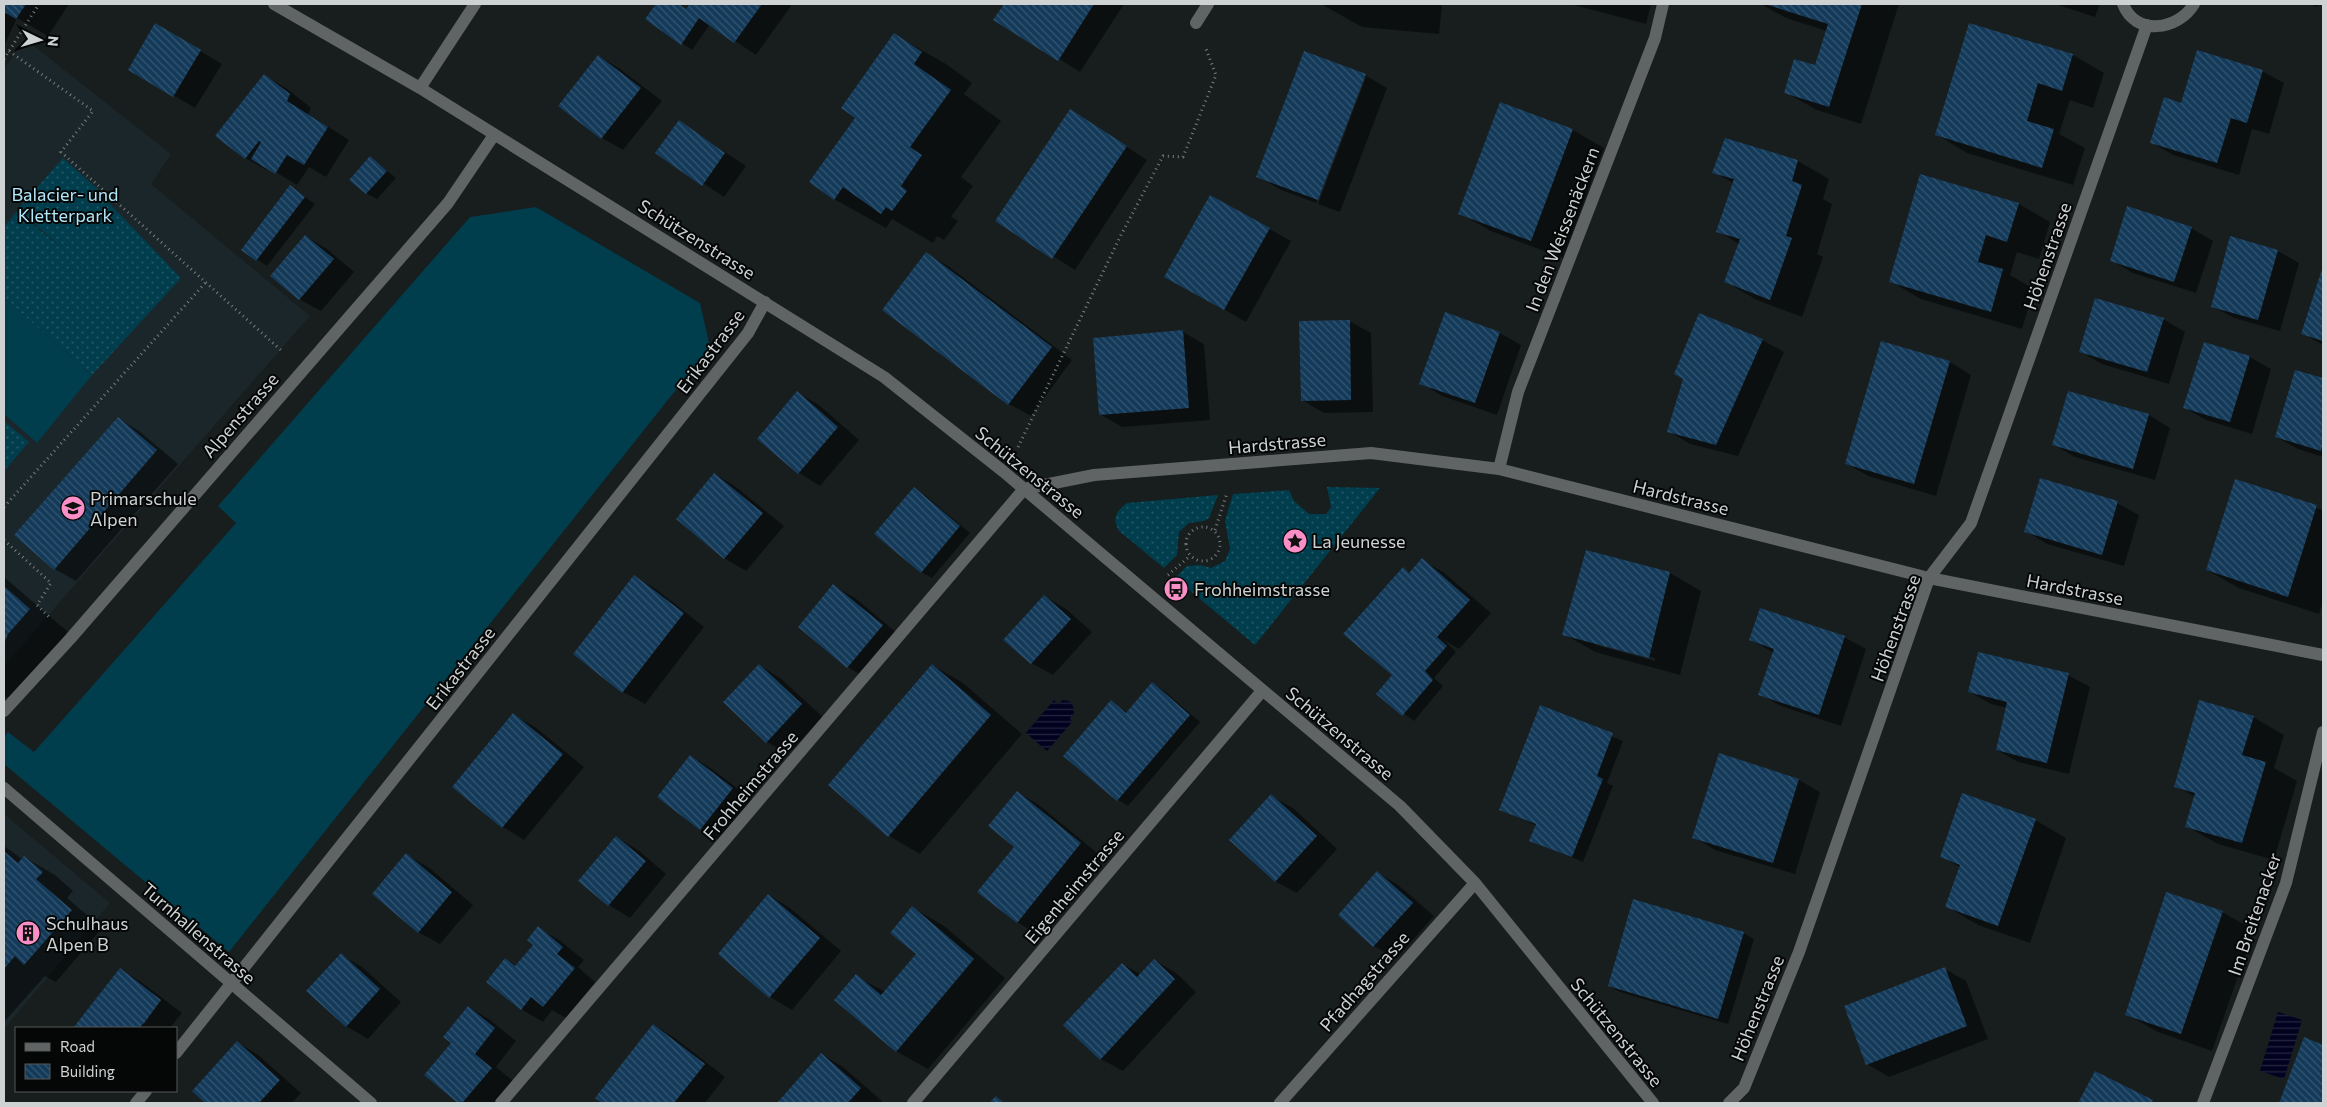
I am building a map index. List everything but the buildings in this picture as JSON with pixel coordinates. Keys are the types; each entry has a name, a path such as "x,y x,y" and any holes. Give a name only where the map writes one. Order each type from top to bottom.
{"street":[{"name":"Schützenstrasse","path":"274,4 420,88 884,377 1024,489 1400,806 1475,883 1653,1103"},
{"path":"420,88 475,4"},
{"path":"1196,23 1208,4"},
{"name":"In den Weissenäckern","path":"1499,469 1518,392 1655,38 1663,4"},
{"path":"2123,4 2134,18 2147,25 2162,26 2177,22 2189,13 2194,4"},
{"name":"Höhenstrasse","path":"1729,1103 1744,1088 1799,952 1929,578 1971,523 2147,25"},
{"name":"Alpenstrasse","path":"4,711 70,638 448,202 494,135"},
{"name":"Erikastrasse","path":"178,1050 748,333 765,302"},
{"name":"Hardstrasse","path":"1024,489 1094,475 1371,453 1499,469 1929,578 2323,655"},
{"name":"Frohheimstrasse","path":"502,1103 1024,489"},
{"name":"Eigenheimstrasse","path":"914,1103 1262,691"},
{"name":"Im Breitenacker","path":"2204,1103 2286,883 2323,732"},
{"name":"Turnhallenstrasse","path":"4,788 371,1103"},
{"name":"Pfadhagstrasse","path":"1280,1103 1475,883"},
{"path":"136,1103 145,1092"}],"path":[{"path":"4,59 39,4"},
{"path":"1018,447 1121,235 1163,156 1183,157 1216,75 1196,23"},
{"path":"9,51 94,111 61,152 207,281 302,369"},
{"path":"4,507 207,281"},
{"path":"1214,530 1228,488"},
{"path":"1206,526 1214,530 1219,536 1221,544 1219,552 1205,562 1190,556 1186,548 1186,539 1190,532 1197,527 1206,526"},
{"path":"4,540 52,584 37,605 70,638"},
{"path":"1165,578 1190,556"}],"shaded area":[{"name":"Primarschule Alpen","path":"25,39 171,154 151,184 310,316 4,666 4,69"},
{"path":"1054,700 1058,704 1063,700 1069,701 1073,706 1074,713 1070,718 1072,722 1047,751 1026,733"},
{"path":"4,814 110,903 4,1029"},
{"path":"2278,1012 2302,1020 2284,1079 2260,1071"}],"green space":[{"name":"Balacier- und Kletterpark","path":"63,158 111,201 109,203 181,278 92,375 4,298 4,227 17,211 65,251 18,209"},
{"path":"536,207 700,303 710,347 229,952 4,764 4,737 8,732 34,752 236,523 218,506 470,217"},
{"path":"4,298 92,375 37,443 4,414"},
{"path":"4,421 29,442 4,471"},
{"path":"1327,487 1380,488 1255,645 1175,578 1187,566 1201,565 1211,568 1225,561 1230,549 1225,521 1233,494 1289,490 1294,501 1309,514 1326,514 1331,507"},
{"path":"1218,495 1209,518 1204,521 1189,523 1179,532 1177,555 1164,568 1119,531 1117,527 1116,516 1127,503"}],"place":[{"name":"Primarschule Alpen","path":"73,508"},
{"name":"La Jeunesse","path":"1295,541"},
{"name":"Frohheimstrasse","path":"1176,589"},
{"name":"Schulhaus Alpen B","path":"28,933"}]}
